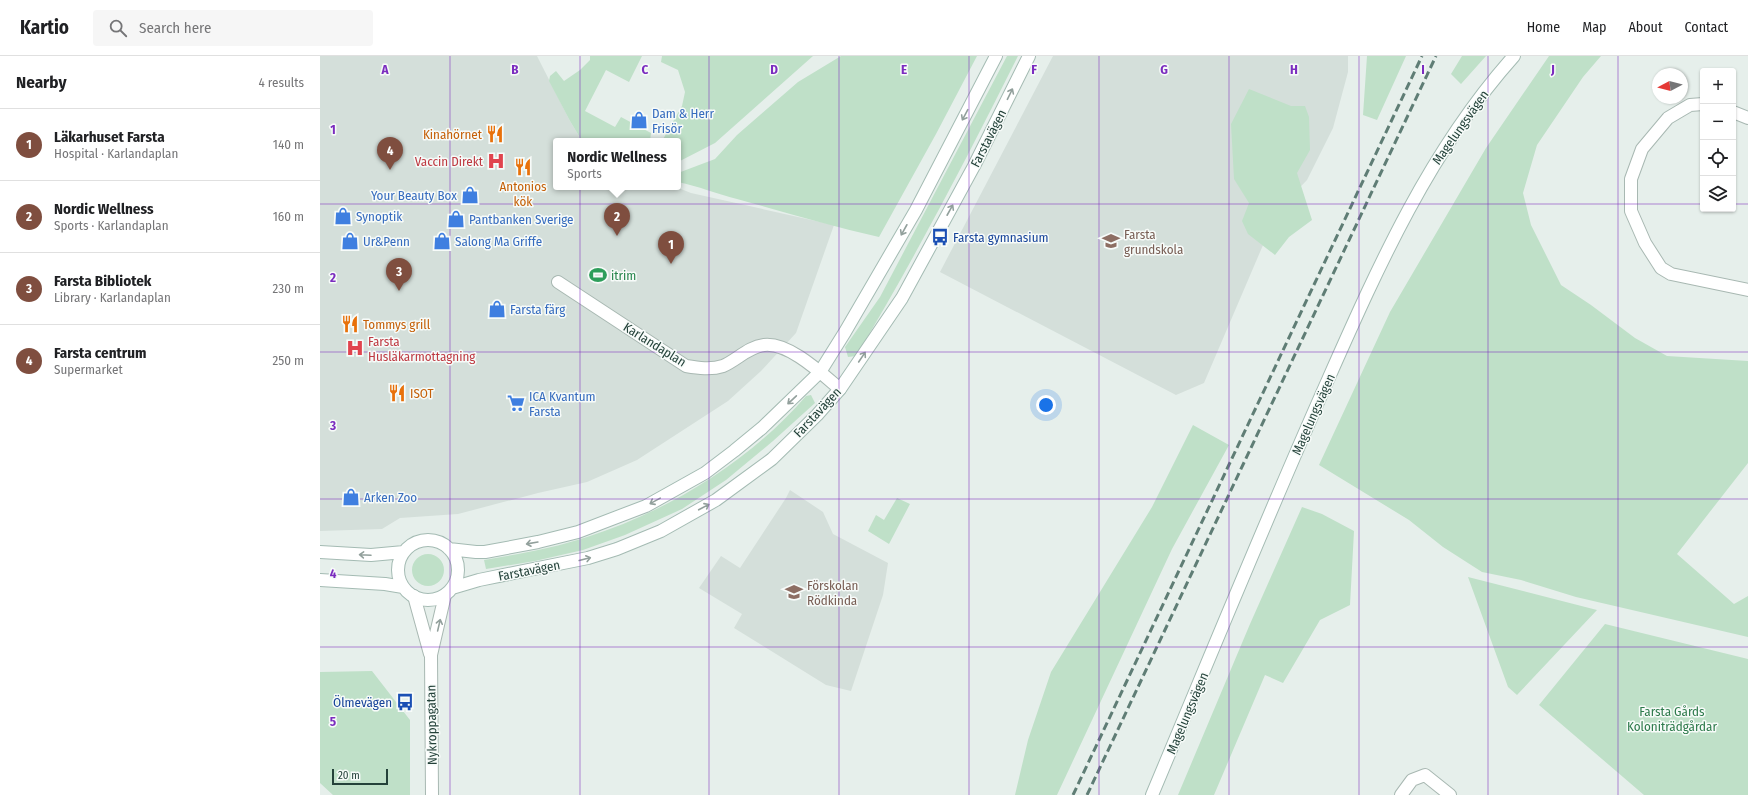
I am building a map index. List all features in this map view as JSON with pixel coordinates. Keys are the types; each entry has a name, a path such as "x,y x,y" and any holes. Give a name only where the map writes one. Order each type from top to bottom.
{"street":[{"name":"Farstavägen","path":"320,552 370,556 404,552 413,544 427,540 438,542 449,549 485,552 538,542 578,532 646,506 705,473 734,452 796,396 820,372 854,318 916,210 996,56"},
{"name":"Farstavägen","path":"403,587 414,596 429,600 437,599 448,591 479,580 588,558 617,549 660,531 716,500 772,459 817,415 840,389 902,298 974,166 1029,56"},
{"name":"Magelungsvägen","path":"1152,795 1274,502 1368,291 1411,204 1433,166 1482,93 1514,56"},
{"path":"1700,104 1690,105 1668,118 1642,149 1630,179 1631,211 1645,243 1661,268 1671,274 1748,290"},
{"path":"1736,113 1748,118"},
{"name":"Karlandaplan","path":"558,282 686,366 699,369 722,366 746,351 764,345 783,348 820,372 840,389"},
{"path":"448,591 457,576 456,560 449,549"},
{"path":"403,587 398,576 399,562 404,552"},
{"path":"320,580 385,584 403,587"},
{"name":"Nykroppagatan","path":"432,795 431,655 448,591"},
{"name":"Nykroppagatan","path":"414,596 431,655"},
{"path":"1401,795 1412,780 1425,775 1450,795"}],"shaded area":[{"path":"320,56 537,56 580,138 553,138 553,190 681,189 691,193 834,225 796,333 761,371 728,401 637,460 587,482 458,514 400,518 382,529 320,531"},
{"name":"Farsta grundskola","path":"1053,56 1348,56 1348,72 1333,128 1307,180 1278,210 1204,383 1176,395 940,272"},
{"name":"Förskolan Rödkinda","path":"790,490 823,512 833,534 888,563 883,595 851,691 826,685 734,628 742,614 699,588 721,556 740,568"}],"green space":[{"path":"590,56 642,56 629,82 606,70 585,111 615,127 621,117 651,133 650,138 580,138 549,81 550,76 556,71 564,81 580,70 590,60"},
{"path":"662,56 813,56 715,143 681,160 681,138 664,138 682,106 685,92 678,70 661,62"},
{"path":"841,56 977,56 879,237 808,219 681,183 681,172 715,159 737,135 798,82"},
{"path":"1007,56 1018,56 960,170 920,245 856,356 848,357 845,347 880,297"},
{"path":"1367,56 1406,56 1377,120 1363,115"},
{"path":"1462,56 1486,56 1461,84 1451,74"},
{"path":"1549,56 1601,56 1583,77 1537,145 1523,193 1531,225 1561,285 1591,305 1635,338 1667,356 1748,361 1748,463 1677,554 1734,604 1748,596 1748,637 1576,597 1521,580 1482,572 1443,547 1409,520 1319,465 1390,312 1486,148"},
{"path":"1249,89 1291,106 1305,106 1309,117 1310,150 1297,173 1312,220 1289,237 1275,255 1248,234 1242,221 1249,203 1234,179 1231,124"},
{"path":"811,395 815,403 773,441 726,480 682,509 625,535 583,550 535,561 486,569 484,560 549,548 575,541 618,526 678,498 734,462 760,442 784,420 806,396"},
{"path":"1193,425 1229,445 1172,549 1057,795 1015,795 1028,740 1051,672 1152,507"},
{"path":"897,498 910,504 889,544 868,531 876,515 884,520"},
{"path":"1302,507 1322,514 1354,531 1350,605 1320,620 1283,683 1265,675 1214,795 1178,795 1250,624"},
{"path":"425,554 431,554 441,561 444,570 443,576 437,583 431,586 425,586 415,579 412,573 412,567 419,557"},
{"path":"1468,577 1597,610 1517,695 1508,687"},
{"name":"Farsta Gårds Koloniträdgårdar","path":"1605,624 1748,659 1748,795 1644,795 1539,705"},
{"path":"372,671 410,720 410,795 333,795 320,783 320,672"}],"railway":[{"path":"1073,795 1422,56"},
{"path":"1087,795 1436,56"}],"place":[{"name":"Dam & Herr Frisör","path":"639,120"},
{"name":"Kinahörnet","path":"495,134"},
{"name":"Vaccin Direkt","path":"496,161"},
{"name":"Antonios kök","path":"523,167"},
{"name":"Farsta centrum","path":"390,170"},
{"name":"Your Beauty Box","path":"470,195"},
{"name":"Synoptik","path":"343,216"},
{"name":"Pantbanken Sverige","path":"456,219"},
{"name":"Nordic Wellness","path":"617,236"},
{"name":"Farsta gymnasium","path":"940,237"},
{"name":"Ur&Penn","path":"350,241"},
{"name":"Salong Ma Griffe","path":"442,241"},
{"name":"Farsta grundskola","path":"1111,241"},
{"name":"Läkarhuset Farsta","path":"671,264"},
{"name":"itrim","path":"598,275"},
{"name":"Farsta Bibliotek","path":"399,291"},
{"name":"Farsta färg","path":"497,309"},
{"name":"Tommys grill","path":"350,324"},
{"name":"Farsta Husläkarmottagning","path":"355,348"},
{"name":"ISOT","path":"397,393"},
{"name":"ICA Kvantum Farsta","path":"516,403"},
{"name":"Arken Zoo","path":"351,497"},
{"name":"Förskolan Rödkinda","path":"794,592"},
{"name":"Ölmevägen","path":"405,702"}]}
